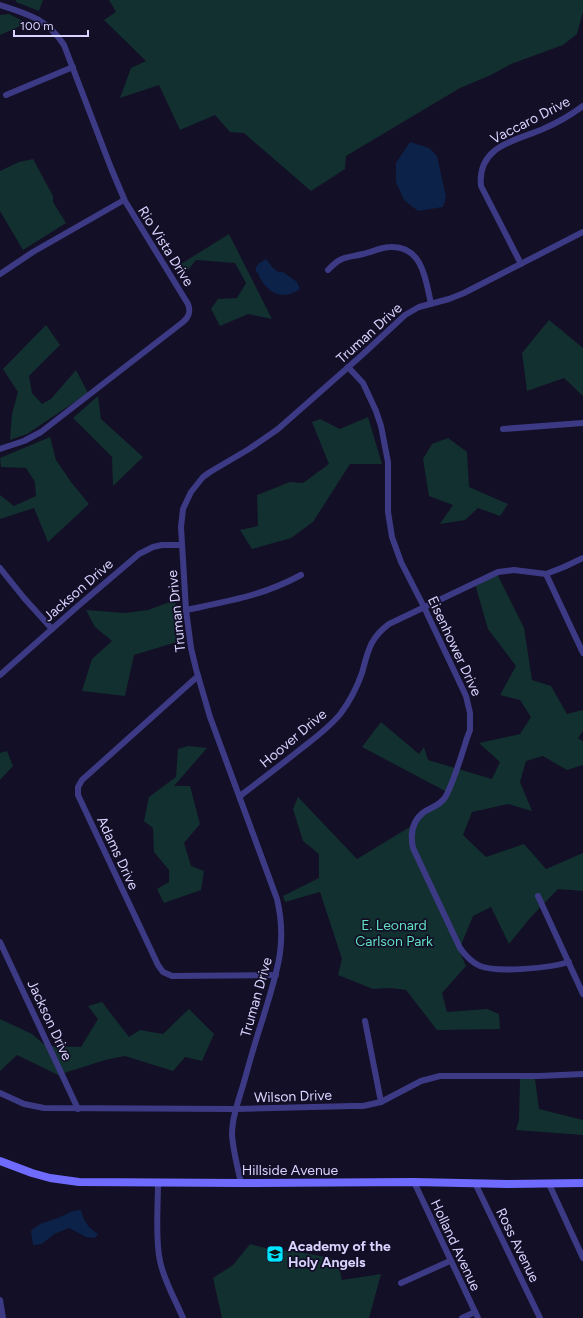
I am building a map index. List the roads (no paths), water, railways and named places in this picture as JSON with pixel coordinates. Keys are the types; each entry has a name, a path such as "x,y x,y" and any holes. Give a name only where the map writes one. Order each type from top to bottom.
{"main road":[{"name":"Hillside Avenue","path":"0,1161 32,1173 73,1182 583,1183"}],"street":[{"name":"Rio Vista Drive","path":"0,5 30,15 46,24 54,31 64,45 97,134 124,200 188,304 189,308 188,317 183,322 41,432 24,441 0,449"},
{"path":"6,95 73,67"},
{"name":"Vaccaro Drive","path":"521,264 481,186 481,173 483,165 490,154 501,146 544,129 583,106"},
{"path":"0,274 33,252 124,200"},
{"name":"Truman Drive","path":"241,1183 232,1136 236,1109 256,1037 276,975 282,939 280,911 240,796 210,717 191,648 186,610 182,545 181,527 183,509 196,484 210,472 268,436 348,367 405,315 419,307 464,293 583,232"},
{"path":"328,270 336,261 372,251 396,247 414,256 422,266 432,304"},
{"name":"Eisenhower Drive","path":"348,367 363,383 381,426 387,456 388,512 392,537 401,562 424,607 469,704 470,721 467,738 446,796 438,805 421,815 414,824 411,836 413,848 460,948 474,963 494,969 544,968 569,962"},
{"path":"503,429 583,424"},
{"name":"Jackson Drive","path":"0,675 139,554 153,547 162,545 182,545"},
{"name":"Hoover Drive","path":"240,796 318,737 340,714 358,683 370,646 383,629 389,624 498,572 514,570 546,574 583,558"},
{"path":"0,568 23,597 52,629"},
{"path":"546,574 583,652"},
{"path":"186,610 256,595 285,584 301,575"},
{"name":"Adams Drive","path":"198,676 82,780 78,787 78,796 158,965 163,972 172,976 276,975"},
{"path":"538,896 583,994"},
{"name":"Jackson Drive","path":"0,942 78,1109"},
{"path":"365,1021 381,1102"},
{"name":"Wilson Drive","path":"0,1093 15,1101 34,1107 78,1109 236,1109 363,1106 381,1102 421,1081 440,1076 526,1076 583,1074"},
{"name":"Holland Avenue","path":"414,1182 478,1318"},
{"path":"169,1183 158,1184 159,1259 166,1280 183,1318"},
{"name":"Ross Avenue","path":"475,1183 540,1318"},
{"path":"549,1184 583,1258"},
{"path":"576,1242 583,1241"},
{"path":"401,1284 450,1261"},
{"path":"0,1300 3,1318"},
{"path":"462,1318 475,1312"}],"water":[{"path":"410,142 429,148 437,156 446,197 443,207 418,211 404,200 396,182 396,163"},
{"path":"266,259 278,272 283,272 297,282 300,289 287,295 281,295 270,290 256,272 258,264"},
{"path":"81,1210 83,1218 87,1224 98,1234 95,1238 86,1237 69,1228 54,1234 42,1244 33,1245 31,1231 35,1227 42,1223"}],"place":[{"name":"Academy of the Holy Angels","path":"275,1254"}],"park label":[{"name":"E. Leonard Carlson Park","path":"394,934"}]}
